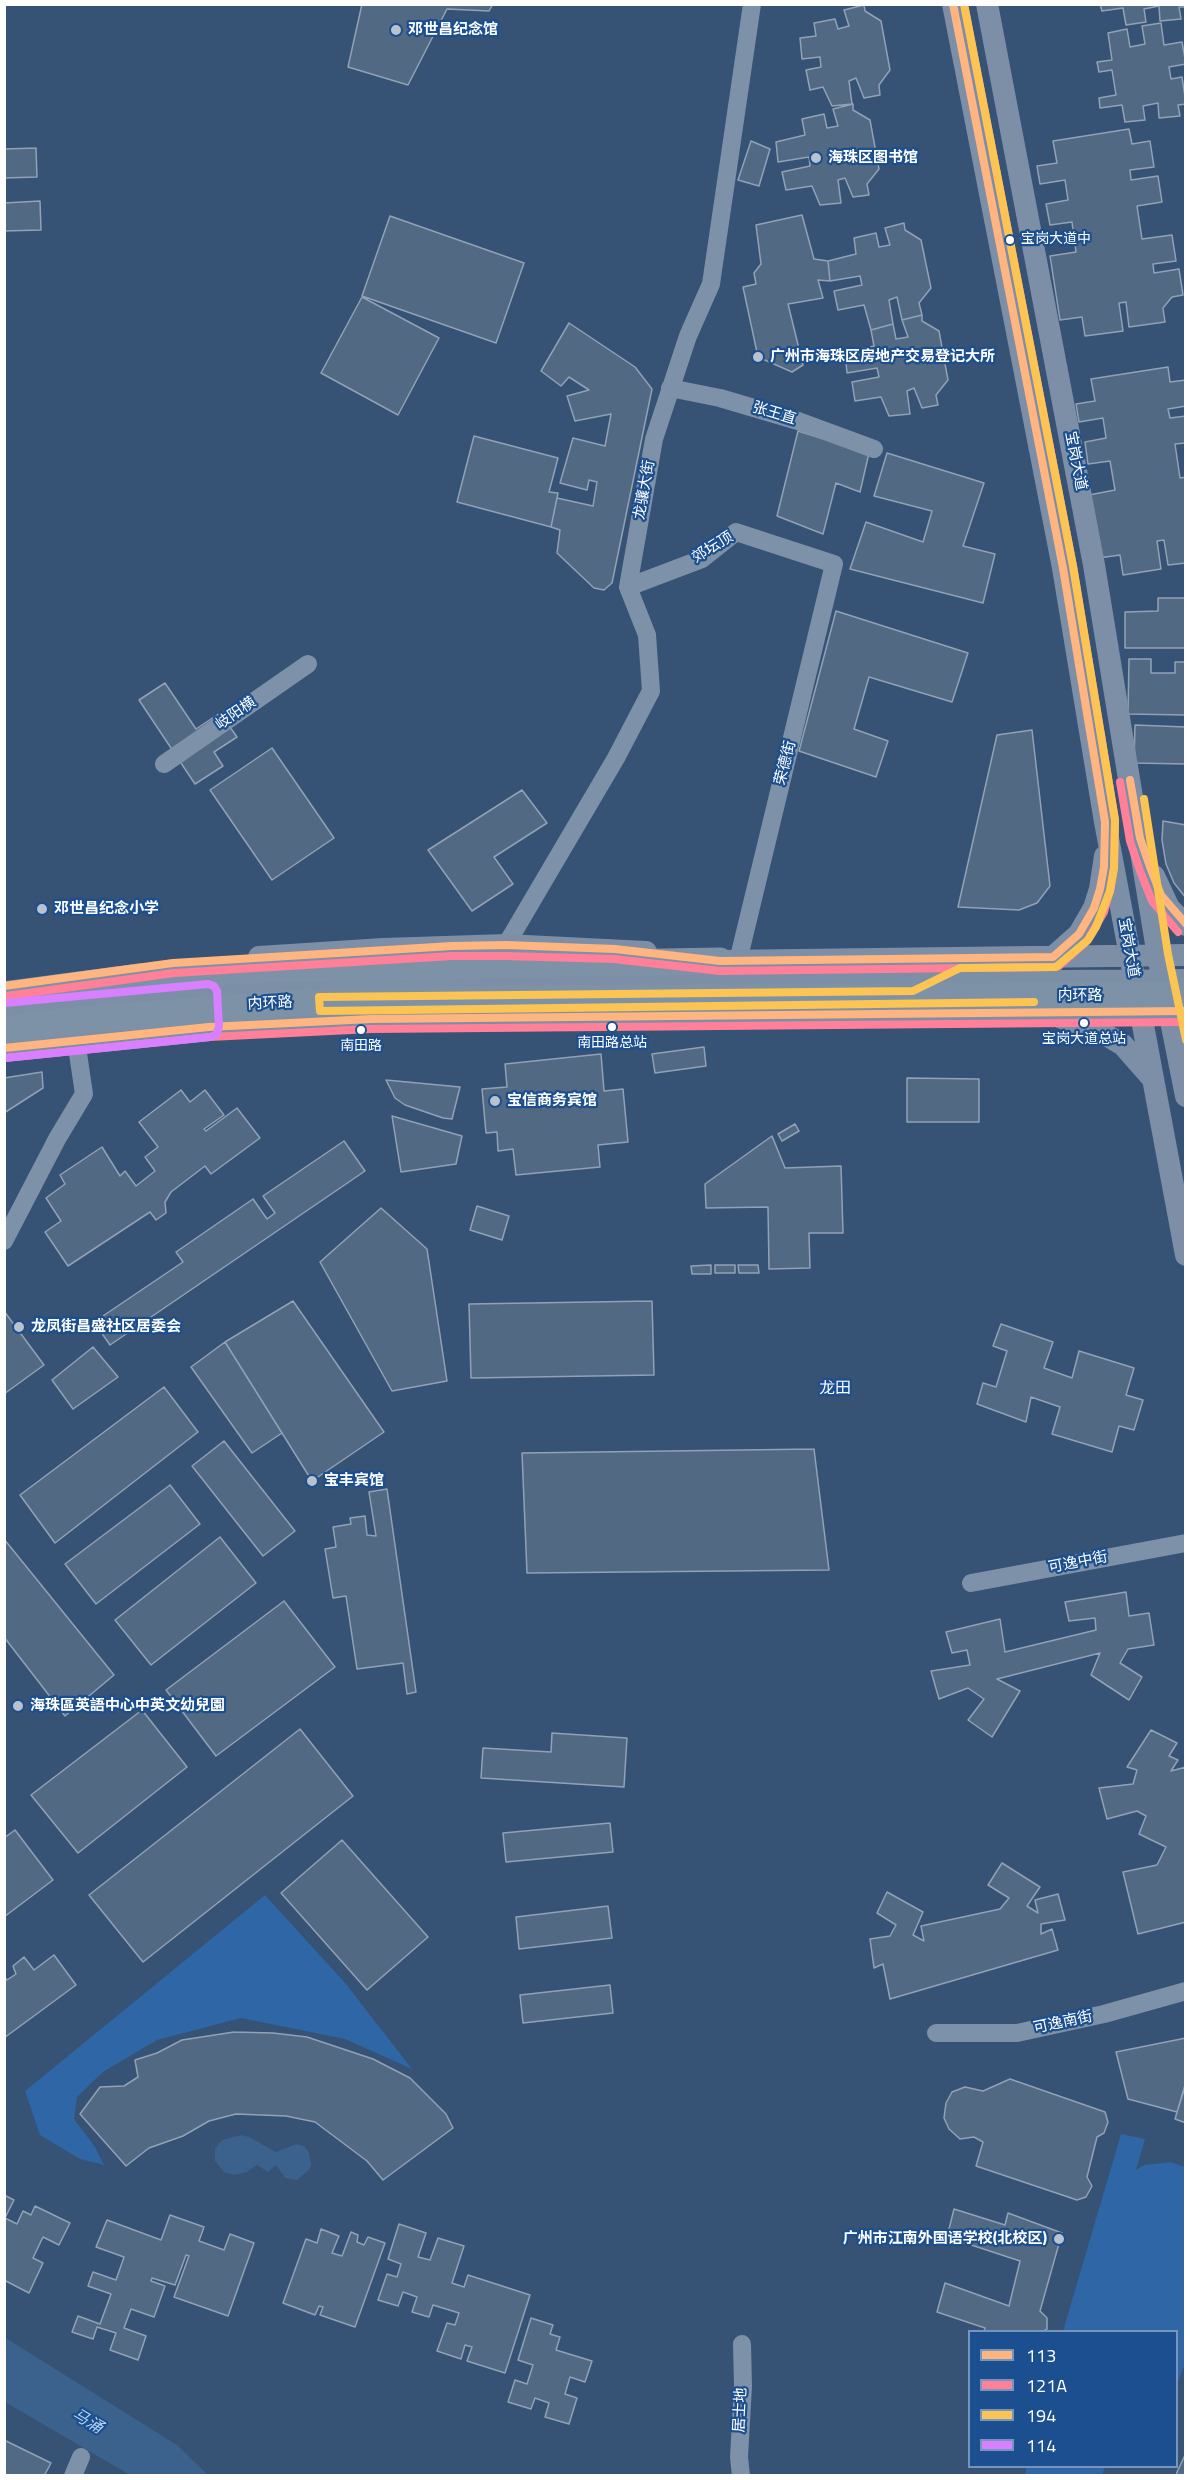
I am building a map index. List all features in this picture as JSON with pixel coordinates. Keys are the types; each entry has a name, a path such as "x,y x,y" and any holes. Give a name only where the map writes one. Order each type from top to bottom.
{"highway":[{"path":"4,995 87,983 199,972 450,964 729,961"},
{"name":"内环路","path":"4,1013 168,993 297,985 1178,980"},
{"name":"内环路","path":"4,1030 79,1020 292,1003 467,999 1180,1005"}],"main road":[{"name":"宝岗大道","path":"953,4 1060,557 1105,822 1185,1255"},
{"name":"宝岗大道","path":"987,4 1094,565 1158,956 1178,980 1185,1096"},
{"path":"1053,957 1078,934 1094,908 1104,867 1105,822"},
{"path":"1140,838 1161,895 1185,925"},
{"path":"4,986 173,963 383,949 506,945 642,951 729,961 1185,955"},
{"path":"958,981 1006,957"},
{"path":"912,981 957,958"},
{"path":"729,961 802,983"},
{"path":"787,961 864,982"},
{"path":"4,1013 308,987 1178,980"},
{"path":"4,1048 209,1028 416,1018 1140,1011 1180,1005"},
{"path":"1034,1012 1069,1019 1098,1030 1123,1045 1154,1080"}],"street":[{"name":"龙骧大街","path":"628,587 654,439 688,336 711,284 752,4"},
{"name":"张王直","path":"670,388 731,401 874,448"},
{"name":"郊坛顶","path":"628,587 702,559 736,532 834,564"},
{"name":"荣德街","path":"729,961 834,564"},
{"path":"506,945 616,758 651,691 647,635 628,587"},
{"name":"岐阳横","path":"164,764 308,664"},
{"path":"308,987 310,1022"},
{"path":"207,994 209,1028"},
{"path":"4,1241 57,1139 84,1094 76,1040"},
{"name":"可逸中街","path":"971,1583 1185,1543"},
{"name":"可逸南街","path":"936,2033 1017,2033 1104,2014 1185,1991"},
{"name":"居士地","path":"741,2475 739,2457 743,2386 742,2344"},
{"path":"73,2475 81,2457"}],"shaded area":[{"path":"265,1895 346,1984 412,2069 345,2039 241,2018 157,2040 103,2072 77,2097 74,2119 95,2147 104,2165 80,2159 40,2135 25,2091"},
{"path":"1121,2134 1145,2139 1136,2170 1144,2165 1171,2162 1185,2167 1186,2361 1178,2381 1178,2330 1063,2330"},
{"path":"1027,2468 1105,2468 1102,2475 1025,2475"}],"water":[{"path":"241,2135 276,2152 296,2144 304,2146 309,2152 311,2165 309,2170 297,2180 285,2178 276,2165 268,2172 257,2165 247,2172 234,2175 224,2172 215,2161 215,2149 222,2140"},
{"name":"马涌","path":"4,2337 177,2445 208,2475 130,2475 5,2402"}],"building":[{"name":"邓世昌纪念馆","path":"362,4 493,4 489,11 447,9 408,85 348,67"},
{"path":"1100,4 1186,4 1186,7 1179,7 1181,19 1160,21 1159,6 1144,9 1146,22 1126,25 1123,8 1102,11"},
{"path":"864,5 865,11 881,21 890,70 879,85 880,95 864,98 856,78 849,81 852,104 832,106 823,87 810,90 806,70 821,67 820,57 802,59 800,38 816,36 814,23 835,19 838,29 849,26 844,10"},
{"path":"1161,23 1164,45 1182,42 1186,64 1169,67 1171,79 1182,77 1186,104 1178,105 1180,116 1159,118 1158,103 1143,106 1145,120 1125,122 1122,105 1100,108 1099,98 1116,95 1112,70 1099,72 1097,62 1112,60 1108,33 1127,29 1130,47 1145,44 1142,26"},
{"path":"853,104 853,110 870,120 879,169 867,184 869,195 853,197 845,178 838,180 841,203 820,205 812,186 786,190 782,172 810,166 809,157 778,162 776,142 805,135 802,119 824,114 827,128 838,126 833,109"},
{"path":"1129,129 1132,144 1150,141 1154,167 1130,170 1131,180 1158,176 1162,202 1137,206 1142,239 1172,235 1176,261 1153,264 1154,273 1179,269 1183,295 1172,297 1163,308 1165,322 1129,327 1126,302 1119,303 1123,331 1085,336 1082,317 1060,320 1050,256 1076,252 1072,222 1050,225 1046,204 1068,200 1065,180 1040,184 1037,166 1057,163 1053,141"},
{"path":"751,141 770,149 759,186 738,180"},
{"path":"36,148 37,177 4,178 4,149"},
{"path":"40,201 41,230 4,231 4,203"},
{"path":"802,215 814,259 828,261 830,281 818,280 823,298 788,304 803,365 792,372 758,357 743,287 756,284 754,273 761,264 756,225"},
{"path":"390,216 524,263 496,343 362,296"},
{"path":"904,223 905,230 921,240 931,288 919,303 922,315 902,320 897,297 889,300 893,324 871,330 864,305 838,310 834,291 862,285 860,276 830,281 828,261 856,254 854,238 876,233 879,247 890,245 885,228"},
{"path":"362,297 439,338 398,415 321,373"},
{"path":"922,315 922,321 939,331 948,380 936,395 938,405 922,408 914,388 907,391 910,414 889,416 881,397 855,401 852,382 879,377 877,368 847,373 845,352 874,346 871,330 893,324 896,339 908,337 902,320"},
{"path":"569,323 635,367 652,389 612,583 604,590 594,588 557,553 560,530 551,527 557,498 593,506 597,482 589,480 587,490 560,483 573,438 605,446 611,414 575,421 567,396 589,390 569,377 561,386 541,371"},
{"path":"1168,367 1170,382 1186,380 1186,406 1168,409 1170,418 1186,416 1186,443 1175,444 1180,478 1186,477 1186,563 1168,565 1164,540 1157,541 1161,569 1123,575 1120,555 1099,558 1089,495 1115,490 1110,461 1088,464 1085,442 1106,438 1103,418 1079,422 1076,404 1095,401 1091,379"},
{"path":"798,431 869,453 860,492 836,483 823,534 777,516"},
{"path":"474,436 558,458 549,492 558,493 551,527 457,502"},
{"path":"887,453 984,483 963,546 995,554 983,603 850,569 866,522 923,542 932,511 874,496"},
{"path":"1158,598 1186,598 1186,648 1125,648 1125,612 1158,611"},
{"path":"836,611 968,653 952,702 869,677 854,729 888,741 876,777 799,751"},
{"path":"1129,659 1151,659 1151,673 1175,673 1175,662 1186,662 1186,715 1128,714"},
{"path":"165,683 196,729 220,713 237,737 214,752 223,766 195,784 139,700"},
{"path":"1135,725 1186,727 1186,764 1134,763"},
{"path":"1032,730 1050,886 1037,903 1019,910 958,907 997,735"},
{"path":"272,748 334,838 272,880 210,790"},
{"path":"522,790 547,823 494,857 513,884 472,911 428,850"},
{"path":"1163,821 1186,825 1186,898 1174,883 1166,864 1162,840"},
{"path":"704,1047 706,1066 655,1073 652,1054"},
{"path":"601,1054 604,1091 623,1089 628,1142 598,1145 600,1167 516,1175 513,1149 498,1151 497,1132 486,1133 482,1089 507,1087 505,1064"},
{"path":"42,1072 43,1088 4,1113 4,1078"},
{"path":"907,1078 979,1079 979,1122 907,1122"},
{"path":"386,1080 460,1087 452,1119 405,1105 395,1098"},
{"path":"181,1090 190,1102 205,1090 224,1115 204,1129 206,1131 237,1108 260,1138 211,1174 205,1166 171,1192 165,1202 166,1213 156,1220 150,1212 68,1266 45,1232 61,1221 46,1198 65,1184 60,1175 102,1147 120,1176 125,1171 136,1186 155,1171 145,1157 158,1147 139,1122"},
{"path":"392,1116 462,1136 456,1164 401,1172"},
{"path":"795,1124 799,1131 782,1141 778,1134"},
{"path":"772,1136 785,1168 841,1166 843,1233 809,1233 810,1268 769,1269 768,1207 706,1208 705,1184"},
{"path":"344,1141 365,1171 110,1345 94,1322 183,1262 176,1252 253,1199 267,1219 275,1213 263,1196"},
{"path":"477,1206 509,1216 502,1240 470,1230"},
{"path":"381,1208 427,1249 447,1381 392,1391 320,1262"},
{"path":"711,1265 711,1274 692,1274 691,1266"},
{"path":"715,1265 735,1265 735,1273 715,1273"},
{"path":"738,1265 758,1265 759,1273 739,1273"},
{"path":"293,1301 384,1432 312,1481 225,1342"},
{"path":"652,1301 654,1375 471,1378 469,1304"},
{"path":"4,1311 44,1365 4,1394"},
{"path":"1001,1324 1053,1342 1044,1368 1072,1378 1079,1351 1134,1368 1126,1395 1143,1400 1134,1430 1119,1426 1112,1452 1052,1434 1060,1407 1031,1397 1026,1422 977,1404 983,1383 996,1387 1007,1351 993,1346"},
{"path":"225,1342 282,1433 252,1453 191,1367"},
{"path":"93,1347 118,1377 73,1409 52,1380"},
{"path":"164,1387 198,1432 55,1543 20,1495"},
{"path":"224,1441 295,1531 263,1556 192,1466"},
{"path":"814,1449 829,1570 527,1573 522,1453"},
{"path":"170,1485 200,1524 96,1604 65,1564"},
{"path":"387,1489 416,1692 407,1694 403,1663 357,1669 346,1596 333,1598 325,1549 336,1547 333,1527 351,1524 350,1518 365,1516 367,1535 376,1536 369,1492"},
{"path":"220,1537 256,1583 151,1665 115,1620"},
{"path":"4,1539 114,1675 65,1716 4,1637"},
{"path":"1126,1592 1129,1616 1149,1613 1154,1645 1128,1649 1120,1663 1142,1677 1129,1700 1091,1675 1100,1653 997,1679 1020,1691 992,1737 968,1720 984,1699 968,1688 939,1699 931,1671 970,1665 967,1650 952,1653 946,1632 1000,1619 1005,1652 1096,1630 1095,1618 1069,1621 1065,1602"},
{"path":"284,1601 335,1667 216,1756 166,1690"},
{"path":"142,1710 187,1767 78,1853 31,1795"},
{"path":"300,1729 353,1796 143,1962 89,1895"},
{"path":"1151,1730 1177,1743 1169,1756 1178,1760 1171,1771 1186,1767 1186,1922 1138,1934 1123,1872 1157,1865 1166,1847 1139,1834 1146,1816 1137,1811 1107,1819 1099,1788 1133,1784 1137,1770 1127,1767"},
{"path":"552,1733 627,1738 624,1787 481,1778 483,1748 551,1752"},
{"path":"610,1823 613,1852 506,1862 503,1833"},
{"path":"15,1830 53,1880 4,1917 4,1838"},
{"path":"342,1840 428,1937 367,1990 281,1893"},
{"path":"1002,1863 1040,1887 1027,1906 1038,1913 1035,1900 1058,1894 1065,1920 1041,1924 1041,1934 1052,1929 1058,1950 890,1999 883,1964 874,1968 870,1939 890,1936 896,1925 877,1913 887,1892 923,1912 913,1935 924,1941 921,1926 1000,1909 1009,1898 988,1885"},
{"path":"608,1906 612,1938 519,1949 516,1917"},
{"path":"54,1955 76,1985 4,2038 4,1976 7,1980 16,1974 13,1966 24,1957 34,1970"},
{"path":"610,1985 613,2013 523,2023 520,1995"},
{"path":"234,2032 307,2037 373,2059 410,2078 446,2114 453,2128 383,2180 367,2161 315,2122 286,2116 236,2114 209,2121 183,2136 149,2148 126,2166 80,2114 100,2087 124,2086 138,2077 135,2060 157,2053 182,2040"},
{"path":"1186,2038 1186,2084 1177,2112 1128,2099 1116,2052"},
{"path":"1010,2079 1105,2112 1108,2122 1104,2133 1097,2137 1087,2177 1092,2186 1086,2197 1077,2200 976,2166 983,2142 974,2137 960,2139 949,2129 944,2118 946,2103 952,2092 965,2087 983,2091"},
{"path":"1186,2086 1186,2123 1175,2119"},
{"path":"4,2195 14,2200 5,2218 17,2224 23,2211 31,2215 35,2206 70,2223 59,2245 43,2237 33,2258 43,2263 29,2293 4,2280"},
{"path":"954,2209 1005,2225 1008,2213 1062,2233 1040,2311 1047,2318 1047,2329 984,2330 985,2328 937,2312 945,2283 1009,2306 1020,2261 947,2237"},
{"path":"170,2215 204,2227 199,2241 224,2250 230,2234 254,2243 228,2316 174,2297 189,2256 186,2255 175,2285 152,2278 151,2281 165,2286 154,2317 131,2309 124,2328 146,2336 138,2360 110,2350 116,2333 97,2327 93,2339 72,2332 78,2316 100,2324 111,2294 88,2286 93,2272 116,2280 124,2257 96,2247 107,2220 161,2240"},
{"path":"399,2224 426,2233 418,2257 430,2260 438,2238 464,2246 452,2283 464,2287 468,2275 530,2295 505,2373 467,2361 472,2347 465,2345 461,2359 437,2351 447,2323 455,2325 459,2313 433,2305 429,2317 412,2312 417,2297 403,2292 398,2306 378,2300 387,2274 397,2277 401,2264 388,2259"},
{"path":"321,2229 339,2236 332,2253 342,2256 351,2232 358,2235 357,2242 364,2245 368,2237 385,2243 355,2327 320,2315 323,2307 319,2306 315,2315 283,2303 306,2239 317,2243"},
{"path":"531,2318 553,2325 550,2334 560,2337 556,2350 592,2361 585,2382 570,2377 565,2394 577,2398 569,2424 545,2417 549,2403 535,2398 531,2409 508,2402 515,2380 527,2384 533,2365 518,2360"},
{"path":"4,2440 51,2463 44,2476 4,2476"},
{"path":"1186,2453 1186,2476 1176,2476 1177,2472"}],"transit line":[{"name":"113","path":"4,986 173,963 452,946 506,945 615,949 720,961 1053,957 1079,934 1094,908 1100,889 1104,867 1105,822 1063,568 953,4"},
{"name":"121A","path":"6,996 174,973 452,956 614,959 720,971 1053,967 1059,966 1087,941 1104,912 1110,891 1114,868 1115,820 1073,566 964,4"},
{"name":"194","path":"964,4 1073,566 1115,820 1114,868 1110,891 1096,927 1088,940 1056,967 960,968 913,991 319,997 320,1011 1034,1002"},
{"name":"113","path":"1130,780 1140,838 1150,867 1161,895 1186,924"},
{"name":"121A","path":"1120,782 1130,841 1140,871 1152,901 1178,932"},
{"name":"194","path":"1144,799 1168,954 1186,1040"},
{"name":"114","path":"4,1003 208,984 214,986 217,991 219,1027 216,1035 210,1037 5,1058"},
{"name":"113","path":"4,1048 209,1027 371,1019 1186,1011"},
{"name":"121A","path":"5,1058 210,1037 371,1029 1186,1022"}],"place":[{"name":"邓世昌纪念馆","path":"396,30"},
{"name":"海珠区图书馆","path":"816,158"},
{"name":"宝岗大道中","path":"1010,240"},
{"name":"广州市海珠区房地产交易登记大所","path":"758,357"},
{"name":"邓世昌纪念小学","path":"42,909"},
{"name":"宝岗大道总站","path":"1084,1023"},
{"name":"南田路总站","path":"612,1027"},
{"name":"南田路","path":"361,1030"},
{"name":"宝信商务宾馆","path":"495,1101"},
{"name":"龙凤街昌盛社区居委会","path":"19,1327"},
{"name":"宝丰宾馆","path":"312,1481"},
{"name":"海珠區英語中心中英文幼兒園","path":"18,1706"},
{"name":"广州市江南外国语学校(北校区)","path":"1059,2239"}],"district":[{"name":"龙田","path":"835,1389"}]}
